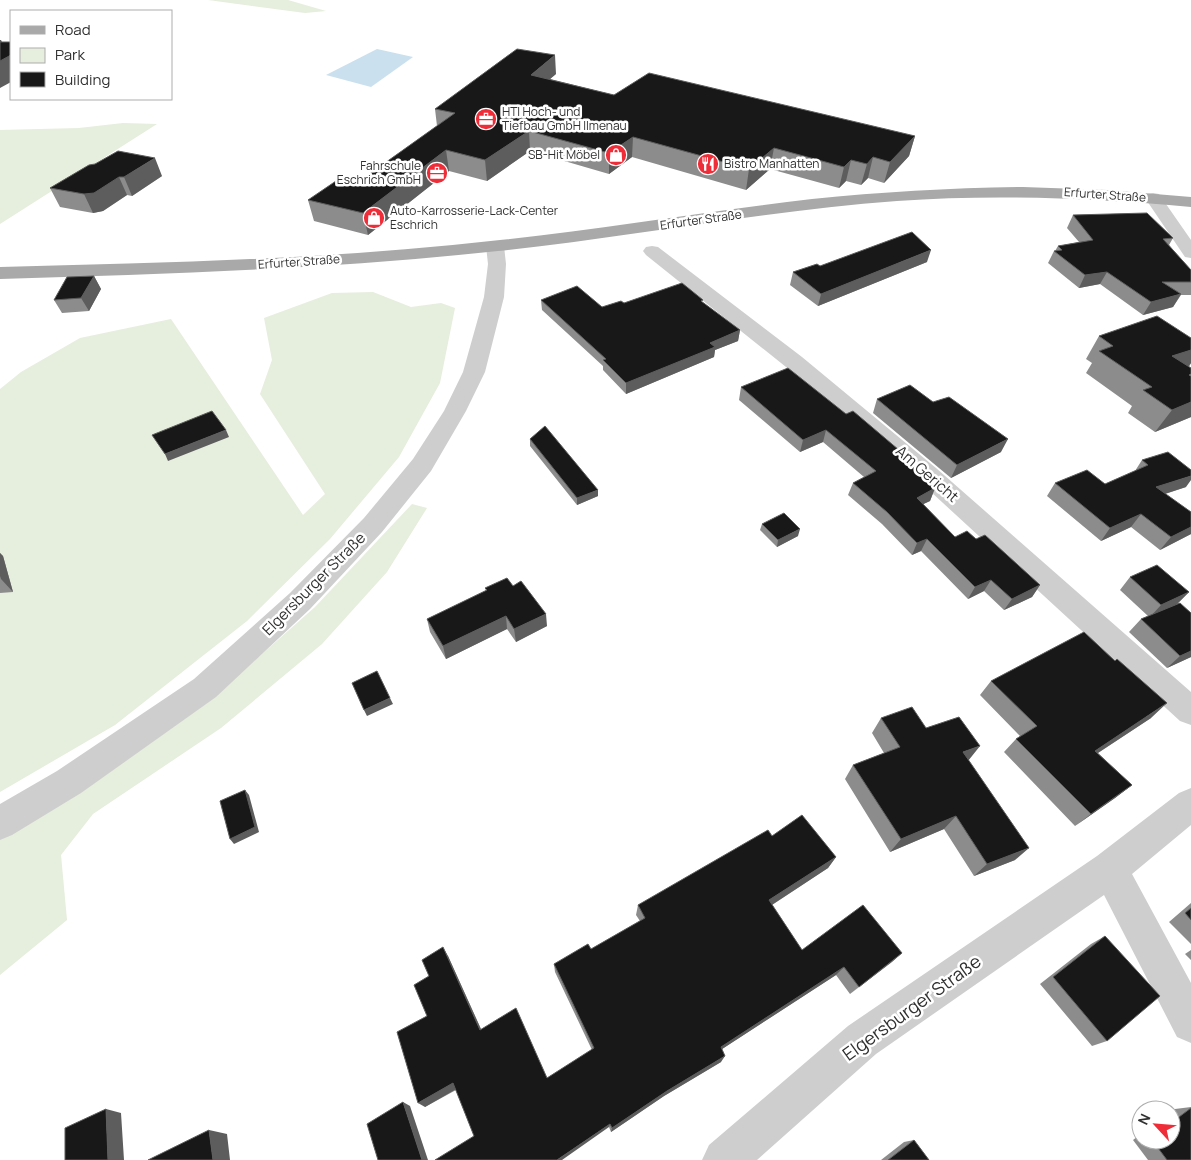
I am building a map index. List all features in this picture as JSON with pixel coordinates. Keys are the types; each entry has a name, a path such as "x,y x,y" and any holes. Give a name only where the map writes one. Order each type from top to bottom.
{"main road":[{"name":"Erfurter Straße","path":"0,273 212,268 373,257 494,246 824,203 910,196 1052,192 1191,202"}],"street":[{"path":"1153,198 1191,253"},
{"name":"Elgersburger Straße","path":"0,823 69,782 205,688 300,601 373,525 422,465 455,411 474,372 494,297 497,264 494,246"},
{"name":"Am Gericht","path":"652,251 794,362 927,474 1191,711"},
{"name":"Elgersburger Straße","path":"724,1160 862,1040 1110,869 1191,804"},
{"path":"1110,869 1191,1023"}],"green space":[{"path":"208,0 288,0 326,11 305,13"},
{"path":"123,123 157,124 0,224 0,130 79,128"},
{"path":"373,292 411,307 441,303 455,308 440,383 399,457 330,539 247,621 115,725 0,792 0,389 21,372 80,338 171,319 303,515 325,494 260,394 272,360 264,318 332,293"},
{"path":"412,504 427,508 387,572 322,644 221,728 93,814 61,855 67,920 0,975 0,838 218,693 315,607"}],"water":[{"path":"377,49 413,57 371,87 326,75"}],"building":[{"path":"0,42 10,42 10,56 0,61"},
{"path":"517,49 555,55 531,75 614,95 649,73 915,136 890,162 873,157 867,164 851,160 844,167 774,148 749,169 633,137 609,153 529,131 485,160 446,150 363,213 308,200 336,181 354,185 455,113 435,109"},
{"path":"118,151 155,158 94,193 84,194 50,188 89,165 95,164"},
{"path":"1147,213 1173,238 1163,239 1191,270 1191,282 1162,282 1181,294 1151,302 1107,272 1085,275 1054,251 1062,250 1058,246 1093,240 1073,215"},
{"path":"912,232 931,250 821,294 793,272 817,264 820,266"},
{"path":"94,276 81,298 54,300 67,277"},
{"path":"682,283 703,300 701,301 740,330 710,343 715,347 626,383 603,360 606,359 541,300 577,286 602,307 621,301 624,303"},
{"path":"1157,316 1191,338 1191,350 1172,356 1191,368 1191,374 1189,375 1191,376 1191,402 1172,410 1143,390 1152,387 1099,351 1113,346 1099,336"},
{"path":"788,368 846,414 853,411 932,478 927,481 935,488 917,498 955,537 967,531 976,539 985,535 1040,585 1012,599 991,580 975,587 927,539 917,543 887,512 853,483 876,471 826,430 803,440 741,387"},
{"path":"910,385 933,402 949,397 1008,439 957,465 877,399"},
{"path":"212,411 226,430 165,454 152,435"},
{"path":"545,426 598,490 577,498 530,439"},
{"path":"1168,452 1191,470 1191,476 1156,487 1191,512 1191,527 1171,537 1141,514 1110,528 1055,483 1087,470 1105,484 1148,465 1142,460"},
{"path":"784,513 800,529 778,540 762,524"},
{"path":"1157,565 1189,592 1161,605 1130,577"},
{"path":"507,578 513,586 521,581 546,614 514,629 506,616 443,646 427,619 487,590 485,588"},
{"path":"1180,603 1191,613 1191,651 1180,656 1141,619"},
{"path":"1084,632 1115,661 1117,659 1167,703 1095,751 1132,785 1091,814 1016,739 1037,726 991,681"},
{"path":"377,671 390,698 364,710 352,683"},
{"path":"912,707 926,728 959,717 980,746 963,752 1029,848 987,864 956,816 901,839 853,765 900,747 881,718"},
{"path":"245,790 255,827 230,839 220,801"},
{"path":"802,815 836,857 769,900 802,950 863,905 902,953 859,987 844,967 721,1047 725,1056 667,1091 612,1128 610,1124 557,1160 435,1160 474,1136 453,1083 418,1103 397,1032 427,1016 414,985 429,976 422,960 443,947 480,1030 516,1008 547,1078 594,1048 554,964 588,944 591,949 645,918 638,905 768,830 772,836"},
{"path":"1191,908 1191,920 1185,913"},
{"path":"1105,936 1160,996 1107,1041 1053,977"},
{"path":"403,1102 422,1160 378,1160 367,1124"},
{"path":"1191,1108 1191,1160 1167,1160 1160,1150 1181,1150 1181,1116"},
{"path":"106,1109 108,1160 65,1160 65,1128"},
{"path":"209,1130 213,1160 148,1160"},
{"path":"914,1140 929,1160 888,1160"}],"place":[{"name":"HTI Hoch- und Tiefbau GmbH Ilmenau","path":"486,119"},
{"name":"SB-Hit Möbel","path":"616,155"},
{"name":"Bistro Manhatten","path":"708,164"},
{"name":"Fahrschule Eschrich GmbH","path":"437,173"},
{"name":"Auto-Karrosserie-Lack-Center Eschrich","path":"374,218"}]}
